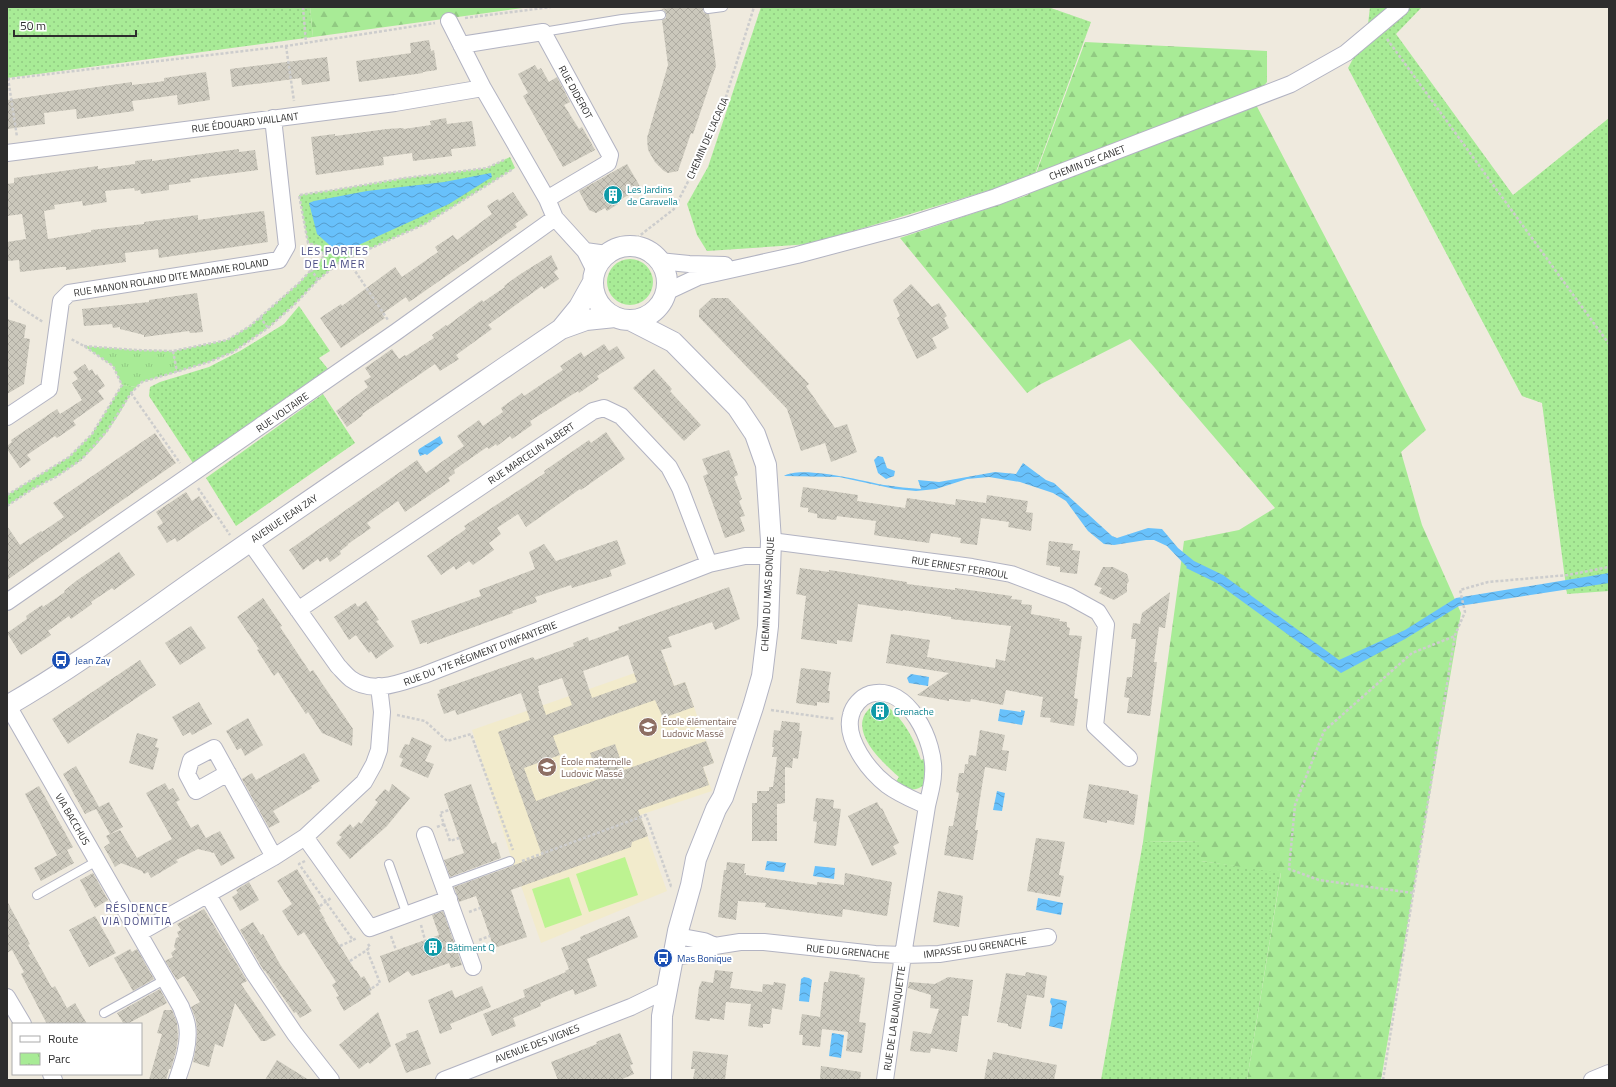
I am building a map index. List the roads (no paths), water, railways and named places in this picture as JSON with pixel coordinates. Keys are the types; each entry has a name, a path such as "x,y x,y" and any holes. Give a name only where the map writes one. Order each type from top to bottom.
{"street":[{"name":"CHEMIN DE CANET","path":"664,297 698,278 797,255 906,226 996,197 1097,159 1138,141 1291,84 1346,53 1401,7"},
{"path":"449,21 482,88 547,199 555,218 585,251 594,276 594,293 598,303 605,311 622,319 643,318 654,311 664,297 667,281 664,270 659,261 650,252 638,247 616,249 607,254 600,262 594,276"},
{"path":"461,45 542,32"},
{"name":"RUE DIDEROT","path":"542,32 610,156 608,163 547,199"},
{"name":"RUE ÉDOUARD VAILLANT","path":"13,153 292,115 395,103 482,88"},
{"name":"RUE MANON ROLAND DITE MADAME ROLAND","path":"7,417 49,389 61,301 69,293 279,260 287,246 272,118"},
{"name":"RUE VOLTAIRE","path":"7,602 396,332 555,218"},
{"path":"585,251 607,254"},
{"name":"CHEMIN DE CANET","path":"659,261 689,264 749,265"},
{"name":"AVENUE JEAN ZAY","path":"561,329 579,307 594,276"},
{"name":"CHEMIN DU MAS BONIQUE","path":"664,297 664,317 673,342"},
{"name":"AVENUE JEAN ZAY","path":"7,705 44,684 105,643 561,329 586,320 622,319"},
{"name":"CHEMIN DU MAS BONIQUE","path":"622,319 673,342 737,407 755,434 766,465 770,549 766,644 762,676 753,708 723,797 716,810 696,859 691,885 677,936 674,957 666,990 662,1016 661,1080"},
{"name":"RUE MARCELIN ALBERT","path":"298,610 593,411 604,408 621,416 669,467 680,488 709,564"},
{"name":"RUE DU 17E RÉGIMENT D'INFANTERIE","path":"250,542 338,666 351,679 364,685 379,686 393,685 424,675 709,564 770,549"},
{"name":"RUE ERNEST FERROUL","path":"770,549 972,567 1011,574 1069,596 1098,612 1106,625 1095,726 1129,758"},
{"path":"139,933 274,857 305,837 364,782 374,764 379,750 382,712 379,686"},
{"name":"RUE DU GRENACHE","path":"677,936 710,943 764,942 875,954 903,955 927,806 934,774 932,755 926,734 914,714 899,699 882,692 870,694 859,700 849,721 855,744 863,759 887,785 927,806"},
{"name":"VIA BACCHUS","path":"7,705 181,1007 187,1025 188,1040 183,1065 177,1080"},
{"path":"228,773 274,857"},
{"path":"425,835 444,884 473,968"},
{"path":"305,837 370,928 449,899"},
{"path":"208,895 253,972 295,1034 331,1080"},
{"path":"682,916 710,943"},
{"name":"IMPASSE DU GRENACHE","path":"903,955 939,954 1048,937"},
{"name":"RUE DU GRENACHE","path":"674,957 701,952 710,943"},
{"name":"RUE DE LA BLANQUETTE","path":"885,1080 903,955"},
{"name":"AVENUE DES VIGNES","path":"444,1080 631,1007 666,990"},
{"path":"7,997 21,1023"},
{"path":"631,1007 662,1016"},
{"path":"1592,1080 1609,1073"}],"lane":[{"path":"708,9 724,7"},
{"path":"542,32 622,19 661,15"},
{"path":"444,884 514,859"},
{"path":"37,895 98,861"},
{"path":"389,864 406,915"},
{"path":"104,1013 166,979"}],"water":[{"path":"491,173 492,177 449,204 352,248 335,250 317,234 309,203 367,191 444,182"},
{"path":"440,436 443,443 427,455 425,454 420,456 418,451 419,449"},
{"path":"878,456 883,457 887,468 895,471 894,476 886,479 878,473 874,460"},
{"path":"1023,463 1046,480 1054,483 1112,536 1117,538 1148,528 1162,529 1178,548 1194,561 1223,575 1339,660 1405,630 1456,598 1609,573 1609,583 1459,606 1405,639 1341,673 1217,583 1186,568 1187,567 1167,546 1154,540 1114,545 1104,544 1088,531 1066,501 1053,493 1020,482 989,477 967,479 936,489 916,491 895,489 839,477 784,476 792,473 817,473 848,477 884,485 921,489 918,480 939,482 995,472 1016,474"},
{"path":"911,674 929,677 928,686 909,683 907,678"},
{"path":"1000,709 1021,712 1021,710 1025,711 1022,725 998,721"},
{"path":"997,791 1005,793 1002,811 993,810"},
{"path":"767,861 786,863 784,872 765,870"},
{"path":"815,866 835,868 834,879 813,876"},
{"path":"1038,898 1063,903 1061,915 1036,910"},
{"path":"804,977 812,980 809,1002 799,1001 801,979"},
{"path":"1051,998 1067,1001 1062,1029 1049,1026 1052,1006 1050,1002"},
{"path":"832,1033 844,1035 841,1058 829,1056"}],"place":[{"name":"Les Jardins de Caravella","path":"613,195"},
{"name":"Jean Zay","path":"61,660"},
{"name":"Grenache","path":"880,711"},
{"name":"École élémentaire Ludovic Massé","path":"648,727"},
{"name":"École maternelle Ludovic Massé","path":"547,767"},
{"name":"Bâtiment Q","path":"433,947"},
{"name":"Mas Bonique","path":"663,958"}],"district":[{"name":"LES PORTES DE LA MER","path":"335,257"},
{"name":"RÉSIDENCE VIA DOMITIA","path":"137,914"}]}
